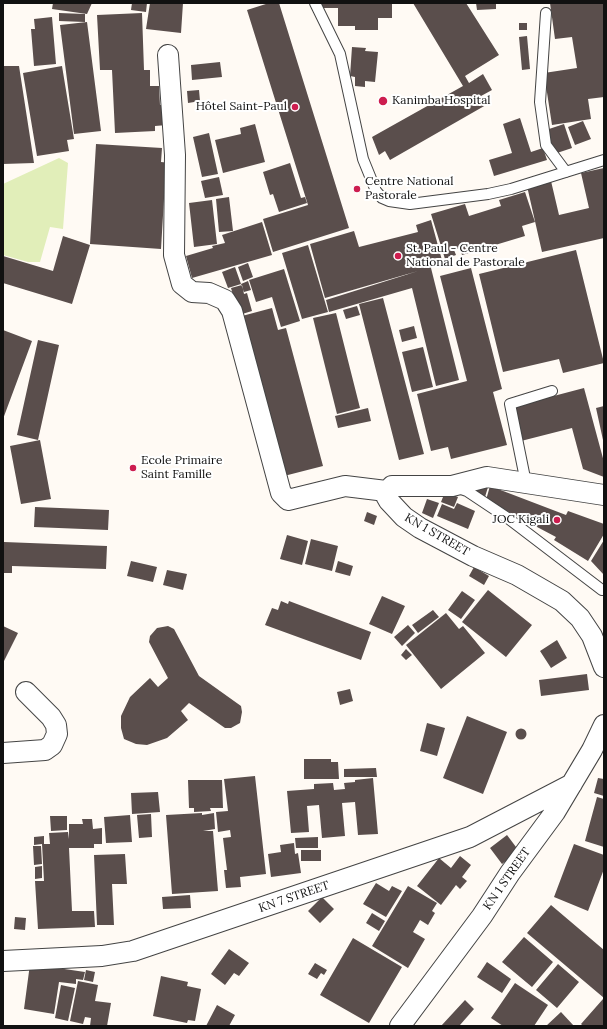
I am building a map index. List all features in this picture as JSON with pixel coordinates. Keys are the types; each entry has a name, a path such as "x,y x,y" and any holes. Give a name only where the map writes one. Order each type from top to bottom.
{"street":[{"path":"168,55 175,155 174,255 182,284 192,292 208,293 225,300 232,311 281,493 288,500 345,486 386,491 392,486 452,486 487,477 604,495"},
{"name":"KN 1 STREET","path":"386,491 388,501 404,517 420,528 473,556 523,578 562,601 580,618 592,636 604,667"},
{"path":"3,753 45,750 52,745 57,734 56,725 51,717 26,692"},
{"name":"KN 1 STREET","path":"400,1026 482,916 510,873 555,812 604,725"},
{"name":"KN 7 STREET","path":"3,961 102,956 133,951 470,837 572,784"}],"lane":[{"path":"315,3 340,54 363,159 376,191 382,198 389,202 410,204 470,197 511,189 604,160"},
{"path":"546,13 540,102 546,145 566,172"},
{"path":"526,483 510,404 552,391"},
{"path":"452,486 467,491 509,519 602,590"}],"green space":[{"path":"59,158 68,163 63,229 50,227 40,262 28,262 3,255 3,184"}],"building":[{"path":"53,3 92,3 87,14 52,9"},
{"path":"132,3 147,3 146,12 131,10"},
{"path":"150,3 183,3 181,33 146,29"},
{"name":"Hôtel Saint-Paul","path":"269,3 279,3 349,228 273,252 263,219 308,205 247,10"},
{"path":"320,3 392,3 392,18 378,18 378,30 355,30 355,26 338,26 338,8 320,8"},
{"path":"413,3 466,3 499,55 465,76 469,83 483,74 492,90 481,96 486,105 390,160 385,151 379,155 372,137 463,86"},
{"path":"476,3 496,3 496,9 477,10"},
{"path":"550,3 604,3 604,97 588,99 591,119 552,125 544,73 577,68 572,37 555,39"},
{"path":"59,13 85,14 85,22 59,21"},
{"path":"142,13 144,70 150,70 150,86 159,86 160,105 166,105 167,125 155,126 155,131 115,133 112,70 100,70 97,15"},
{"path":"52,17 56,64 34,66 31,29 35,29 34,19"},
{"path":"87,22 101,131 74,134 60,25"},
{"path":"519,23 527,23 527,30 519,30"},
{"path":"527,36 530,69 522,70 519,37"},
{"path":"352,47 366,48 365,51 378,52 375,82 365,81 365,87 355,86 355,77 350,76"},
{"path":"220,62 222,77 192,80 191,65"},
{"path":"3,66 19,66 34,163 3,164"},
{"path":"62,66 74,139 67,140 69,151 37,156 23,73"},
{"path":"199,90 200,101 188,103 187,91"},
{"path":"520,118 531,152 543,148 547,160 494,176 489,160 512,153 503,124"},
{"path":"583,121 591,139 575,145 568,127"},
{"path":"255,124 265,162 223,173 215,140 241,134 240,128"},
{"path":"564,124 572,148 554,154 546,130"},
{"path":"209,133 218,174 202,177 193,137"},
{"path":"96,144 162,148 161,162 171,163 165,182 161,249 90,244"},
{"path":"290,163 301,198 305,197 307,203 279,212 273,194 270,195 263,172"},
{"path":"604,168 604,238 542,252 527,186 551,181 559,215 589,208 581,173"},
{"path":"219,177 223,195 205,198 201,181"},
{"path":"525,192 535,222 522,226 525,236 462,255 460,248 454,250 456,255 445,259 431,214 465,204 469,216 501,206 499,200"},
{"path":"229,197 233,231 219,232 216,199"},
{"path":"212,200 217,244 194,247 189,203"},
{"path":"431,220 443,264 431,268 459,380 436,386 412,288 329,312 326,300 418,271 325,298 310,244 354,231 359,247 418,232 416,225"},
{"path":"262,222 272,255 192,278 186,256 213,248 212,246 225,243 222,235"},
{"path":"63,236 90,245 72,304 3,283 3,256 53,271"},
{"path":"308,245 328,312 302,319 282,253"},
{"path":"576,250 604,363 563,373 559,359 503,372 479,274"},
{"path":"248,263 253,277 243,281 238,267"},
{"path":"235,267 241,284 228,288 222,272"},
{"path":"471,268 502,389 493,392 507,445 451,459 448,447 431,451 417,394 467,381 440,276"},
{"path":"284,269 300,321 281,327 272,297 256,302 249,280"},
{"path":"248,281 251,290 244,292 241,284"},
{"path":"242,285 244,294 247,293 252,311 239,315 231,288"},
{"path":"383,298 424,454 399,460 359,304"},
{"path":"357,306 360,315 346,319 343,310"},
{"path":"272,308 278,330 286,328 323,466 284,476 242,316"},
{"path":"336,313 360,408 337,414 313,318"},
{"path":"414,326 417,338 402,342 399,330"},
{"path":"3,330 32,341 3,419"},
{"path":"38,340 59,345 38,440 17,435"},
{"path":"423,347 433,387 412,392 402,352"},
{"path":"584,388 604,462 604,477 583,469 572,428 521,441 512,407"},
{"path":"604,406 604,440 603,440 596,408"},
{"path":"368,408 371,421 338,428 335,416"},
{"path":"40,440 51,499 21,504 10,446"},
{"path":"480,484 488,487 485,497 476,494"},
{"name":"JOC Kigali","path":"490,486 566,515 568,511 604,524 604,534 588,561 554,540 556,537 486,500"},
{"path":"445,492 458,497 454,507 441,502"},
{"path":"427,499 439,503 433,518 422,513"},
{"path":"457,503 475,511 468,529 437,516 442,504 454,509"},
{"path":"35,507 109,510 108,530 34,527"},
{"path":"367,512 377,516 374,525 364,521"},
{"path":"287,535 308,541 302,565 280,559"},
{"path":"311,539 338,546 332,571 305,564"},
{"path":"604,540 604,575 591,561"},
{"path":"4,542 107,546 106,569 12,566 12,573 3,573"},
{"path":"131,561 157,567 153,582 127,576"},
{"path":"338,561 353,566 350,576 335,572"},
{"path":"474,567 489,576 484,585 469,576"},
{"path":"167,570 187,574 183,590 163,585"},
{"path":"488,590 532,625 506,657 462,622"},
{"path":"462,591 475,600 461,619 448,610"},
{"path":"382,596 405,606 392,634 369,624"},
{"path":"281,601 288,604 289,601 371,632 361,660 265,625 272,608 278,610"},
{"path":"433,610 439,617 418,633 412,625"},
{"path":"446,613 459,629 463,626 485,653 441,689 406,645"},
{"path":"408,625 415,633 402,646 394,637"},
{"path":"3,626 18,633 3,663"},
{"path":"168,626 174,629 199,676 241,706 242,712 240,723 231,728 225,728 189,703 181,711 188,720 167,738 147,745 136,744 124,739 121,728 121,716 130,697 150,678 158,687 168,678 149,642 150,636 157,628"},
{"path":"557,640 567,658 551,668 540,651"},
{"path":"406,649 412,655 406,660 401,655"},
{"path":"587,674 589,690 541,696 539,680"},
{"path":"350,689 353,701 340,705 337,692"},
{"path":"467,716 507,732 483,794 443,778"},
{"path":"427,723 445,728 437,756 420,751"},
{"path":"521,728 525,730 527,734 525,738 521,740 517,738 515,734 517,730"},
{"path":"304,759 331,759 331,762 338,762 339,779 304,779"},
{"path":"376,768 377,777 344,777 344,769"},
{"path":"255,776 266,874 240,877 241,887 226,888 224,870 227,870 223,838 231,837 230,830 218,832 216,812 228,811 224,779"},
{"path":"373,778 378,834 358,835 355,802 342,803 345,836 322,838 319,805 307,806 309,832 291,833 287,791 314,789 314,784 333,783 334,790 345,789 344,783"},
{"path":"598,778 604,779 604,796 594,793"},
{"path":"188,780 222,780 223,808 210,808 211,811 194,812 194,808 189,808"},
{"path":"158,792 160,812 132,814 131,793"},
{"path":"597,797 604,799 604,847 585,841"},
{"path":"202,813 202,815 214,813 215,829 203,831 213,831 218,891 172,894 166,815"},
{"path":"151,814 152,837 139,838 137,815"},
{"path":"130,815 132,842 106,843 104,817"},
{"path":"50,816 67,816 67,830 51,831"},
{"path":"82,819 92,819 93,829 102,828 102,844 94,844 94,848 69,848 72,911 94,911 95,927 38,929 35,881 44,881 42,844 34,845 34,837 44,836 44,844 50,844 49,833 68,832 69,839 69,824 83,824"},
{"path":"507,835 519,851 502,864 490,848"},
{"path":"318,837 318,848 296,848 295,838"},
{"path":"294,843 295,854 298,853 301,873 271,877 268,854 281,852 280,845"},
{"path":"574,844 604,855 604,869 588,911 554,897"},
{"path":"33,846 41,846 42,864 34,865"},
{"path":"301,850 321,850 321,861 301,861"},
{"path":"125,854 127,884 112,884 114,925 97,925 94,855"},
{"path":"460,856 471,865 462,877 467,881 460,889 456,885 441,905 417,886 439,858 451,868"},
{"path":"42,866 42,878 35,879 35,867"},
{"path":"376,883 389,891 392,886 402,891 386,917 363,904"},
{"path":"408,886 437,903 432,911 435,913 428,925 420,920 413,932 425,939 408,968 372,946"},
{"path":"190,895 191,908 163,909 162,897"},
{"path":"322,897 334,909 320,923 308,911"},
{"path":"551,905 604,950 604,998 527,933"},
{"path":"372,913 385,921 379,931 366,923"},
{"path":"15,917 26,918 25,930 14,929"},
{"path":"524,937 553,962 532,987 502,962"},
{"path":"353,938 402,967 369,1023 320,995"},
{"path":"229,949 249,963 239,976 234,973 225,985 211,974"},
{"path":"487,962 511,979 502,993 477,977"},
{"path":"315,963 327,970 324,975 321,973 317,979 308,974"},
{"path":"30,964 85,972 83,980 76,979 76,984 59,982 54,1014 24,1009"},
{"path":"558,964 579,982 557,1008 536,990"},
{"path":"86,970 95,972 93,982 84,980"},
{"path":"161,976 188,982 187,986 201,989 195,1021 188,1020 187,1023 153,1016"},
{"path":"78,981 98,985 95,1001 111,1003 107,1026 90,1026 91,1018 85,1017 83,1024 70,1021"},
{"path":"515,983 548,1005 534,1026 503,1026 491,1018"},
{"path":"61,985 75,988 68,1021 55,1018"},
{"path":"603,999 604,1026 583,1026 581,1024"},
{"path":"465,1000 474,1009 460,1025 461,1026 441,1026"},
{"path":"217,1005 235,1015 229,1026 206,1026"},
{"path":"561,1012 574,1026 546,1026"}],"place":[{"name":"Kanimba Hospital","path":"383,101"},
{"name":"Hôtel Saint-Paul","path":"295,107"},
{"name":"Centre National Pastorale","path":"357,189"},
{"name":"St. Paul - Centre National de Pastorale","path":"398,256"},
{"name":"Ecole Primaire Saint Famille","path":"133,468"},
{"name":"JOC Kigali","path":"557,520"}]}
